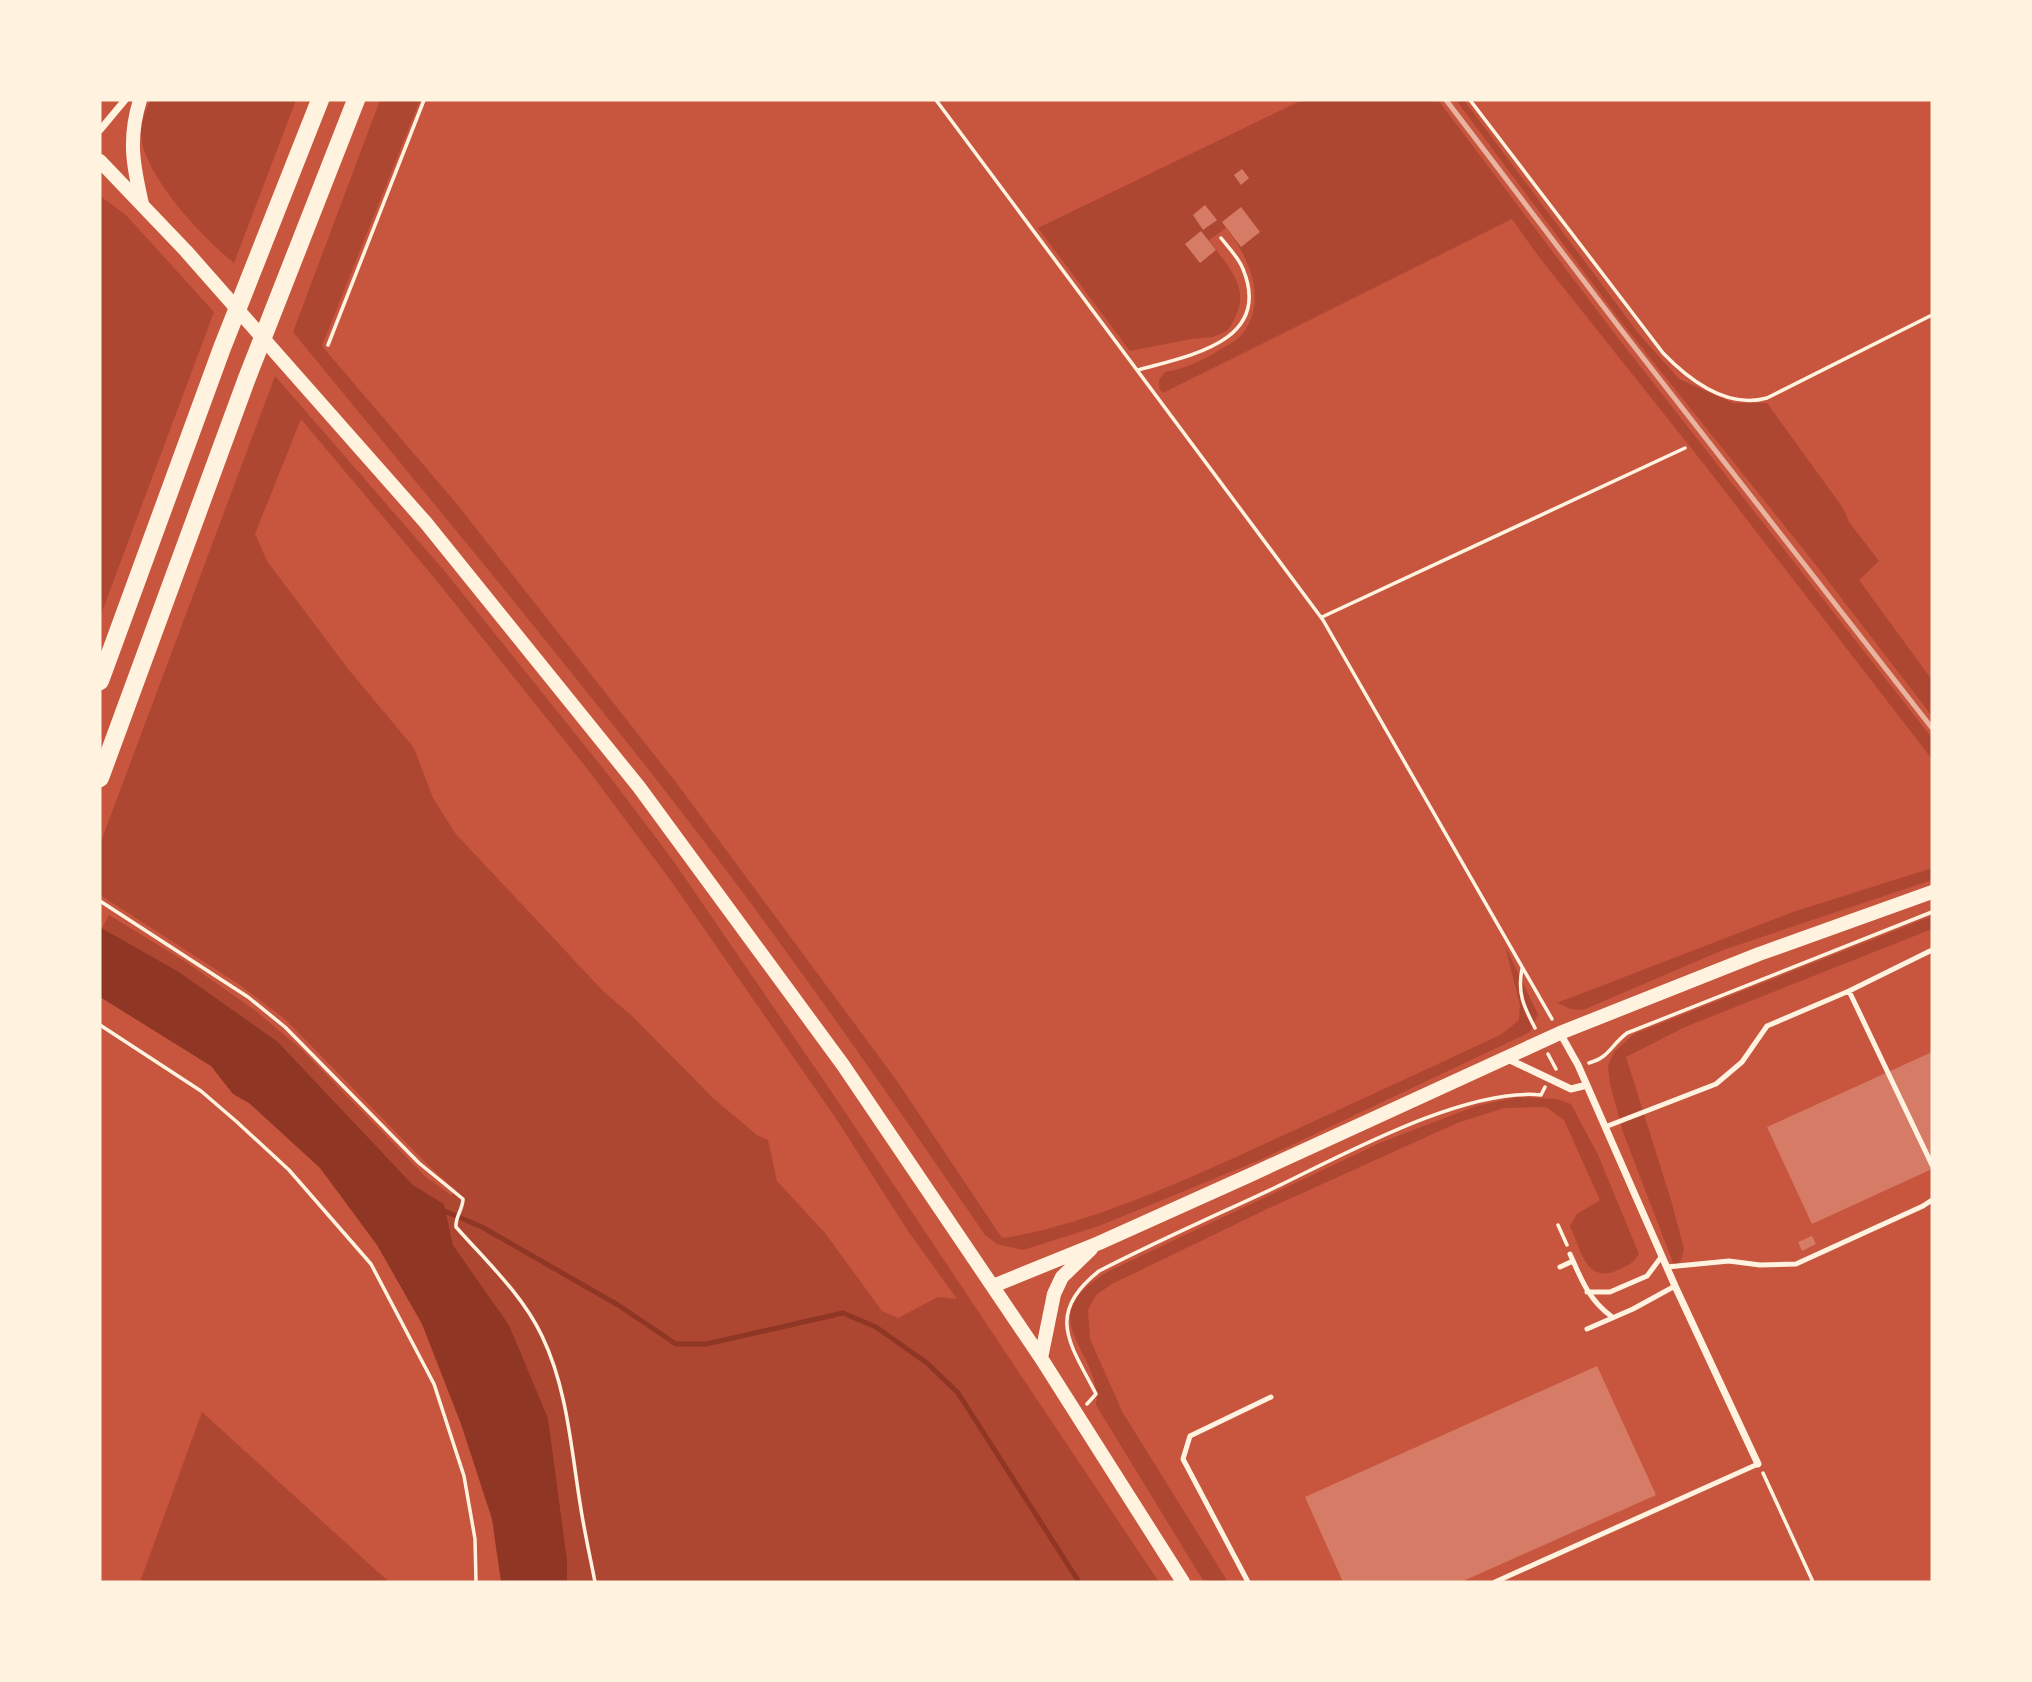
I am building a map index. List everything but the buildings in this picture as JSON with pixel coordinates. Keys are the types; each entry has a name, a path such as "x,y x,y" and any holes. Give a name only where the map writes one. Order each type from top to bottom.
{"highway":[{"path":"100,681 222,348 320,100"},
{"path":"101,775 247,378 356,100"}],"main road":[{"path":"140,100 131,140 142,205"},
{"path":"100,161 186,251 426,523 639,787 843,1065 1041,1358 1183,1582"},
{"path":"993,1286 1099,1243 1560,1033 1772,950 1932,892"},
{"path":"1041,1358 1047,1318 1062,1276 1099,1243"}],"street":[{"path":"100,130 125,100"},
{"path":"1560,1033 1578,1065 1675,1286 1758,1464"},
{"path":"1507,1058 1571,1089 1587,1085"}],"lane":[{"path":"1605,1127 1716,1084 1742,1062 1768,1026 1849,991 1932,950"},
{"path":"1849,991 1932,1165"},
{"path":"1667,1267 1729,1261 1760,1265 1796,1264 1932,1200"},
{"path":"1570,1254 1587,1292 1597,1306 1611,1316"},
{"path":"1587,1292 1610,1292 1647,1276 1662,1256"},
{"path":"1560,1267 1573,1261"},
{"path":"1587,1329 1611,1316 1633,1309 1675,1286"},
{"path":"1248,1582 1183,1459 1190,1436 1271,1397"},
{"path":"1495,1582 1758,1464"}],"path":[{"path":"328,345 424,100"},
{"path":"936,100 1321,617 1560,1033"},
{"path":"1470,100 1663,353 1680,370 1705,388 1732,398 1767,398 1932,315"},
{"path":"1138,370 1202,353 1241,326 1246,314 1247,285 1243,267 1221,238"},
{"path":"1321,617 1685,448"},
{"path":"100,901 248,997 285,1027 419,1163 463,1199 463,1206 455,1221 456,1227 521,1300 542,1336 558,1381 569,1423 580,1506 595,1582"},
{"path":"1523,968 1519,986 1525,1009 1557,1070 1605,1058 1615,1042 1627,1033 1932,912"},
{"path":"100,1025 201,1091 237,1122 289,1170 371,1264 434,1384 464,1476 475,1539 475,1582"},
{"path":"1075,1412 1090,1402 1096,1394 1070,1345 1066,1329 1068,1311 1073,1298 1084,1283 1099,1271 1392,1133 1443,1113 1495,1098 1524,1094 1541,1095 1549,1079"},
{"path":"1558,1225 1570,1254"},
{"path":"1758,1464 1813,1582"}],"shaded area":[{"path":"151,100 296,100 234,263 192,223 153,170 141,136 143,117"},
{"path":"380,100 420,100 322,346 456,503 678,785 897,1081 1002,1238 1063,1225 1158,1191 1502,1034 1519,1020 1520,1005 1505,946 1538,1014 1530,1032 1262,1159 1099,1226 1023,1250 997,1244 985,1235 806,978 690,822 522,611 293,332"},
{"path":"1302,100 1438,100 1615,334 1932,738 1932,759 1512,219 1163,393 1159,388 1159,380 1165,372 1180,369 1208,357 1230,344 1241,336 1250,320 1255,293 1252,279 1242,252 1226,228 1209,240 1238,283 1239,305 1227,331 1213,337 1130,351 1038,228"},
{"path":"1456,100 1464,100 1639,334 1679,379 1733,403 1767,403 1879,561 1859,580 1932,680 1932,716 1815,564 1622,323"},
{"path":"100,196 126,215 214,312 100,617"},
{"path":"275,376 442,568 610,777 672,859 835,1097 1159,1582 567,1582 567,1559 548,1418 509,1325 453,1245 444,1204 413,1185 278,1042 179,972 102,928 109,915 186,962 256,1011 301,1049 425,1176 451,1195 456,1190 432,1169 286,1020 240,985 100,895 100,844","holes":["301,419 436,580 589,771 671,881 957,1299 938,1297 898,1318 882,1311 825,1233 777,1181 768,1140 757,1135 714,1099 633,1017 603,991 455,833 433,798 414,748 349,670 267,561 255,534"]},
{"path":"1932,868 1932,880 1723,950 1583,1010 1571,1009 1557,1003 1793,912"},
{"path":"1932,916 1932,929 1685,1027 1626,1057 1684,1249 1675,1268 1623,1132 1608,1066 1615,1051 1634,1034"},
{"path":"100,927 179,972 278,1042 413,1185 444,1204 453,1245 509,1325 548,1418 567,1559 567,1582 501,1582 492,1519 461,1424 422,1324 377,1245 320,1168 249,1103 233,1094 211,1066 100,997"},
{"path":"1518,1097 1556,1099 1571,1104 1598,1155 1639,1254 1630,1264 1618,1270 1599,1273 1592,1269 1582,1254 1570,1226 1577,1214 1600,1200 1564,1120 1546,1107 1504,1108 1457,1123 1267,1209 1112,1284 1096,1295 1088,1310 1090,1339 1123,1413 1228,1582 1204,1582 1096,1405 1095,1385 1070,1319 1073,1304 1086,1288 1111,1270 1382,1142 1476,1106"},
{"path":"202,1412 389,1582 140,1582"}],"waterway":[{"path":"440,1209 482,1227 618,1305 676,1344 706,1344 843,1313 876,1327 927,1363 958,1393 1079,1582"}],"railway":[{"path":"1446,100 1619,327 1932,728"}]}
